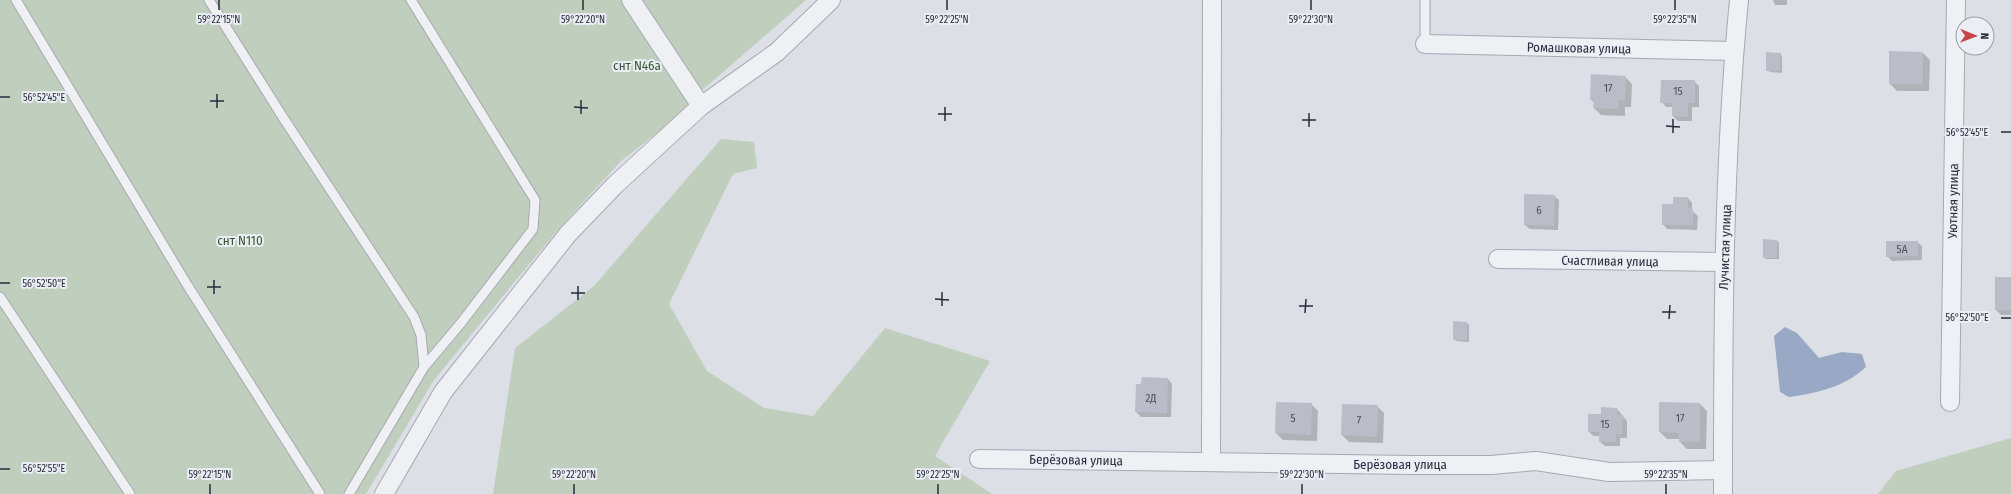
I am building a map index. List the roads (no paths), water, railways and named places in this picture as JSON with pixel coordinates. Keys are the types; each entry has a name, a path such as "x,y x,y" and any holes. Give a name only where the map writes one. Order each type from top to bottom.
{"street":[{"path":"631,0 701,106"},
{"path":"384,494 443,392 568,234 615,185 701,106 777,52 831,0"},
{"path":"1210,462 1212,0"},
{"name":"Лучистая улица","path":"1723,494 1723,262 1734,51 1739,0"},
{"name":"Уютная улица","path":"1950,402 1956,0"},
{"name":"Ромашковая улица","path":"1425,44 1734,51"},
{"name":"Счастливая улица","path":"1498,259 1723,262"},
{"name":"Берёзовая улица","path":"980,459 1491,465 1536,461 1609,472 1723,470"}],"lane":[{"path":"16,0 186,283 320,494"},
{"path":"209,0 284,119 414,317 421,335 424,367"},
{"path":"349,494 424,367 461,323 533,229 534,200 411,0"},
{"path":"1425,0 1425,44"},
{"path":"0,297 130,494"}],"water":[{"path":"1785,327 1797,333 1819,358 1842,352 1862,354 1866,367 1849,380 1830,388 1789,397 1780,392 1774,336"}],"park label":[{"name":"снт N46а","path":"637,65"},
{"name":"снт N110","path":"240,240"}]}
